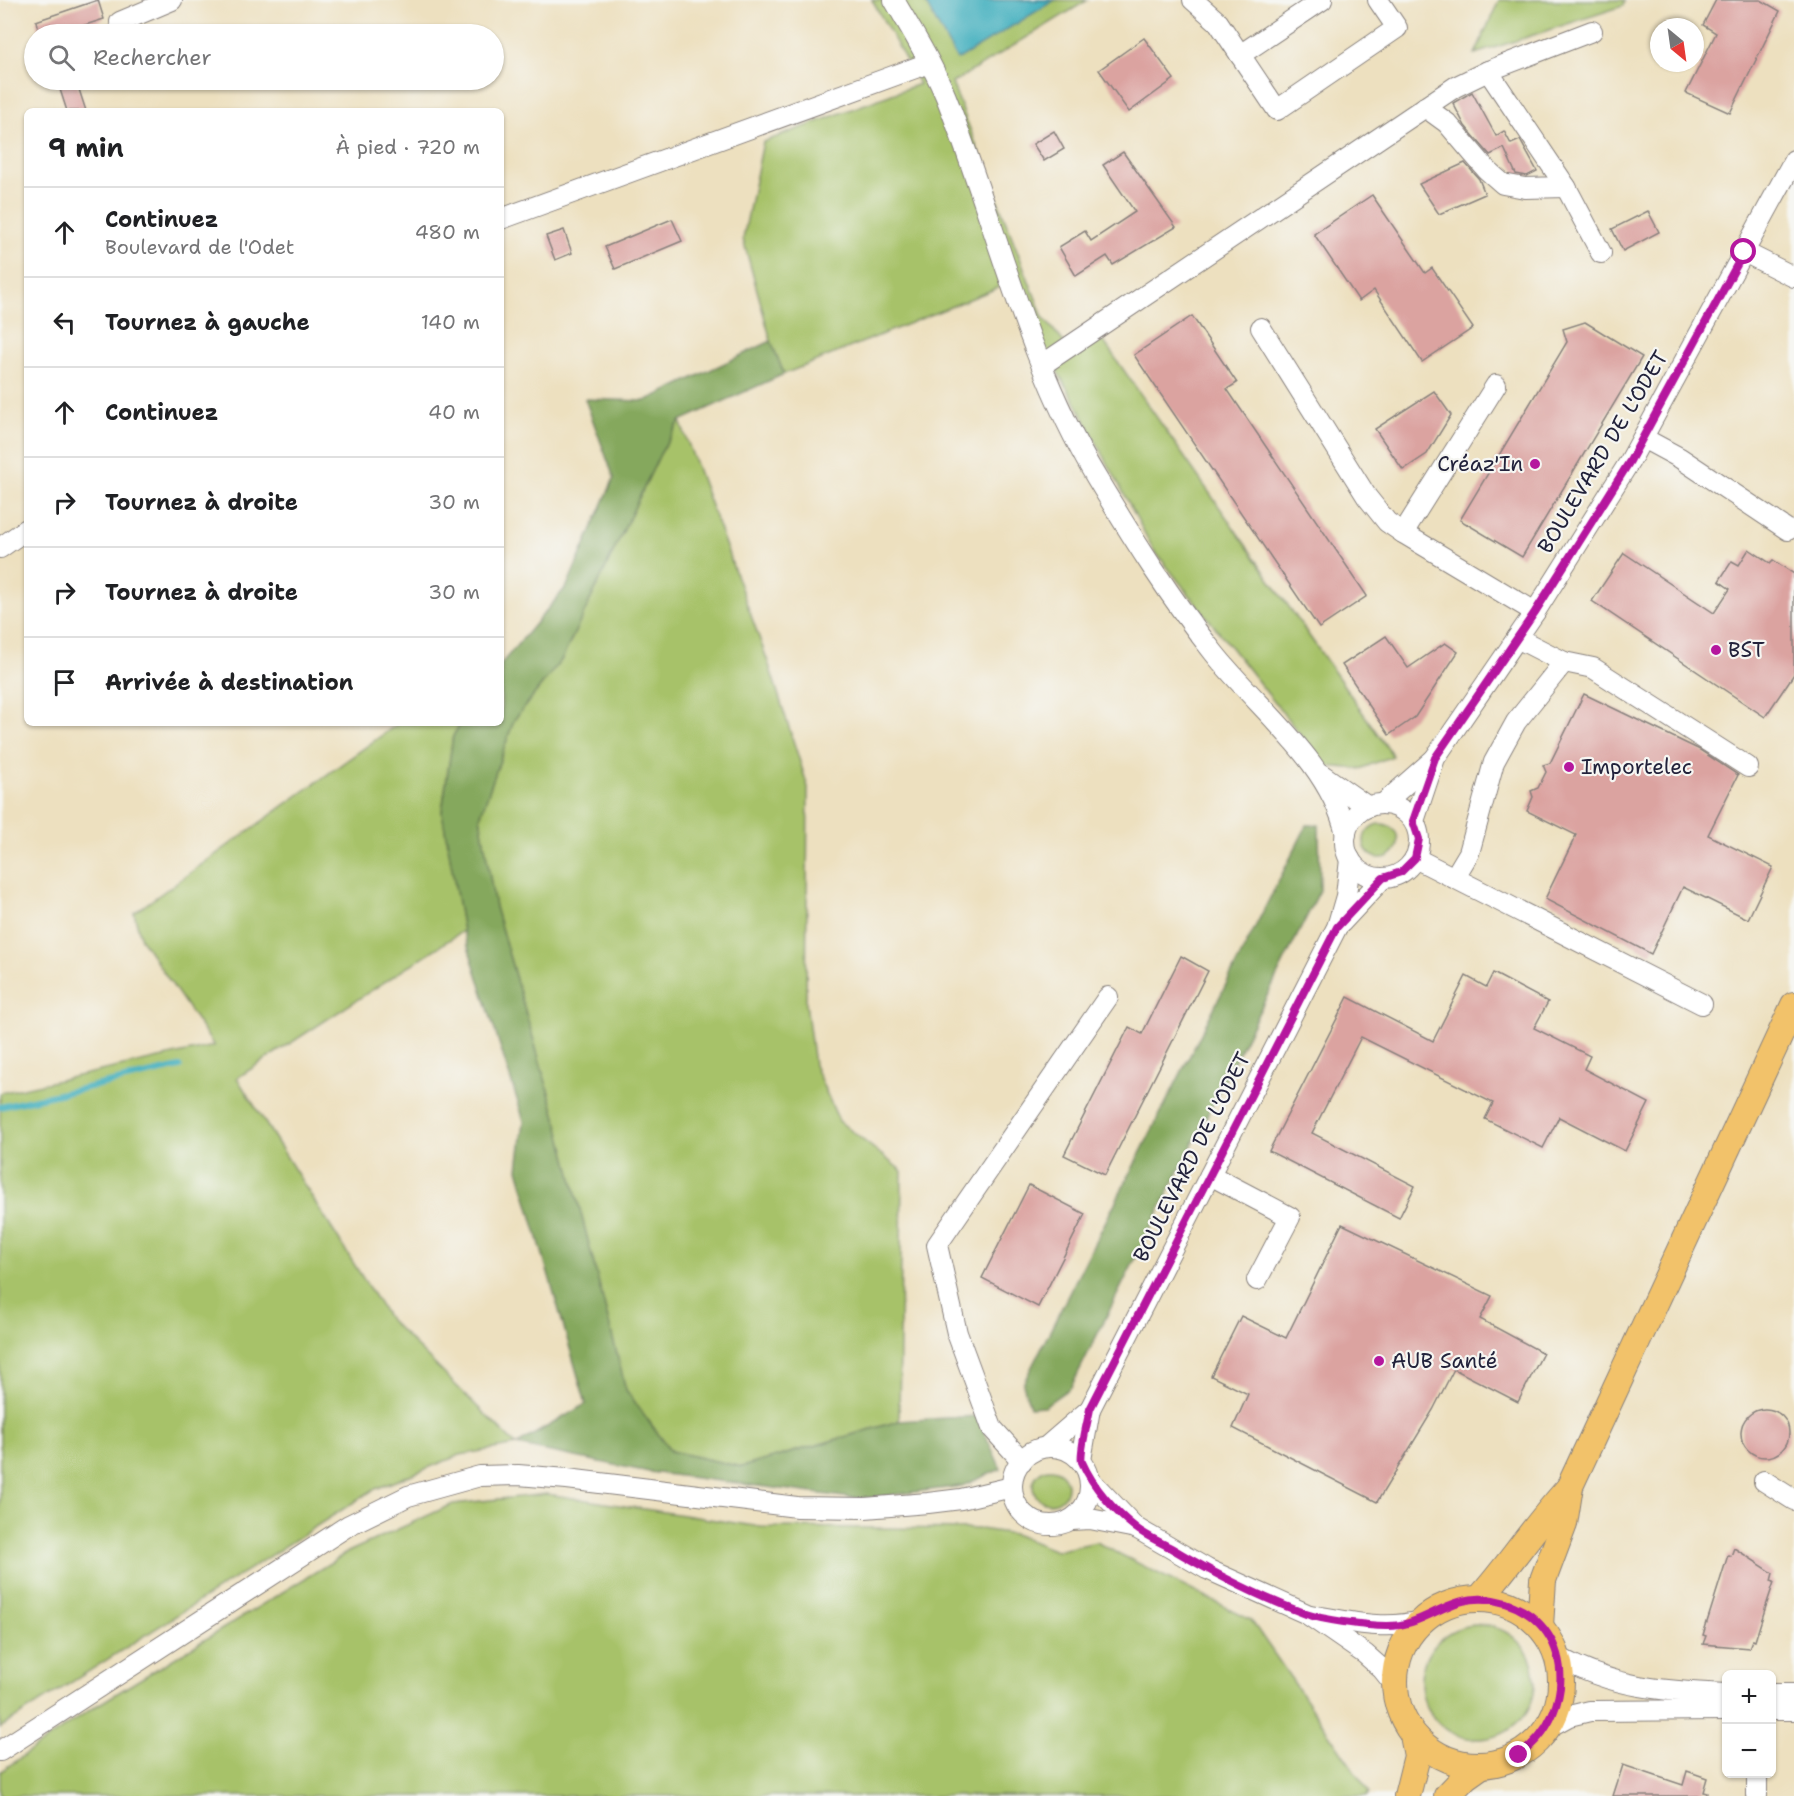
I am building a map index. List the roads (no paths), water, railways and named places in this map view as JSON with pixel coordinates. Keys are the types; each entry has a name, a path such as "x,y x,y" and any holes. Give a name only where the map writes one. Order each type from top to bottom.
{"main road":[{"path":"1540,1626 1543,1580 1564,1524 1570,1486 1794,1005"},
{"path":"1480,1598 1505,1571 1542,1517 1570,1486"},
{"path":"1447,1796 1465,1777 1482,1765 1519,1755 1547,1728 1561,1694 1558,1657 1540,1626 1507,1603 1480,1598 1449,1604 1422,1620 1401,1649 1394,1684 1399,1711 1413,1735 1432,1752 1444,1758 1482,1765"},
{"path":"1407,1796 1417,1756 1413,1735"}],"street":[{"path":"120,22 172,0"},
{"path":"894,0 945,96 1042,365 1095,476 1185,614 1235,678 1322,774 1342,817 1346,834"},
{"path":"1193,0 1218,22 1277,110 1397,28 1378,0"},
{"path":"1240,55 1322,0"},
{"path":"1042,365 1455,87 1488,70 1592,31"},
{"path":"504,218 929,63"},
{"path":"1488,70 1566,187 1601,253"},
{"path":"1425,106 1447,123 1487,170 1503,184 1525,188 1566,187"},
{"name":"BOULEVARD DE L'ODET","path":"1337,927 1383,878 1401,872 1415,858 1419,839 1413,821 1435,758 1535,612 1643,438 1794,160"},
{"path":"1744,252 1792,272"},
{"path":"1261,328 1367,497 1387,522 1535,612"},
{"path":"1403,533 1496,385"},
{"path":"1643,438 1680,458 1788,530"},
{"path":"0,548 24,531"},
{"path":"1517,638 1564,662 1593,668 1748,767"},
{"path":"1454,878 1469,853 1494,762 1516,722 1564,662"},
{"name":"BOULEVARD DE L'ODET","path":"1081,1460 1090,1409 1337,927 1346,896 1350,859 1346,847 1346,834 1354,818 1376,805 1435,758"},
{"path":"1322,774 1376,805 1401,808 1413,821"},
{"path":"1415,858 1702,1004"},
{"path":"1350,859 1364,873 1383,878"},
{"path":"1022,1461 992,1428 957,1333 937,1245 1108,997"},
{"path":"1210,1175 1290,1217 1257,1280"},
{"name":"BOULEVARD DE L'ODET","path":"1046,1447 1090,1409"},
{"path":"1136,1528 1101,1521 1071,1520 1052,1526 1032,1520 1017,1506 1012,1487 1016,1468 1037,1450 1046,1447 1065,1449 1081,1460 1090,1481 1136,1528 1207,1569 1307,1614 1365,1654 1394,1684"},
{"path":"0,1751 349,1525 408,1496 459,1480 518,1475 797,1508 842,1508 939,1502 1012,1487"},
{"path":"1071,1520 1087,1504 1090,1481"},
{"path":"1764,1481 1794,1500"},
{"path":"1307,1614 1384,1626 1401,1626 1422,1620"},
{"path":"1558,1657 1590,1674 1609,1680 1662,1690 1722,1694"},
{"path":"1776,1694 1794,1694"},
{"path":"1547,1728 1569,1716 1590,1711 1722,1710"},
{"path":"1776,1710 1794,1710"}],"water":[{"path":"924,0 1055,0 957,60"}],"waterway":[{"path":"0,1107 180,1067"}],"place":[{"name":"Créaz'In","path":"1535,464"},
{"name":"BST","path":"1716,650"},
{"name":"Importelec","path":"1569,767"},
{"name":"AUB Santé","path":"1379,1361"}]}
